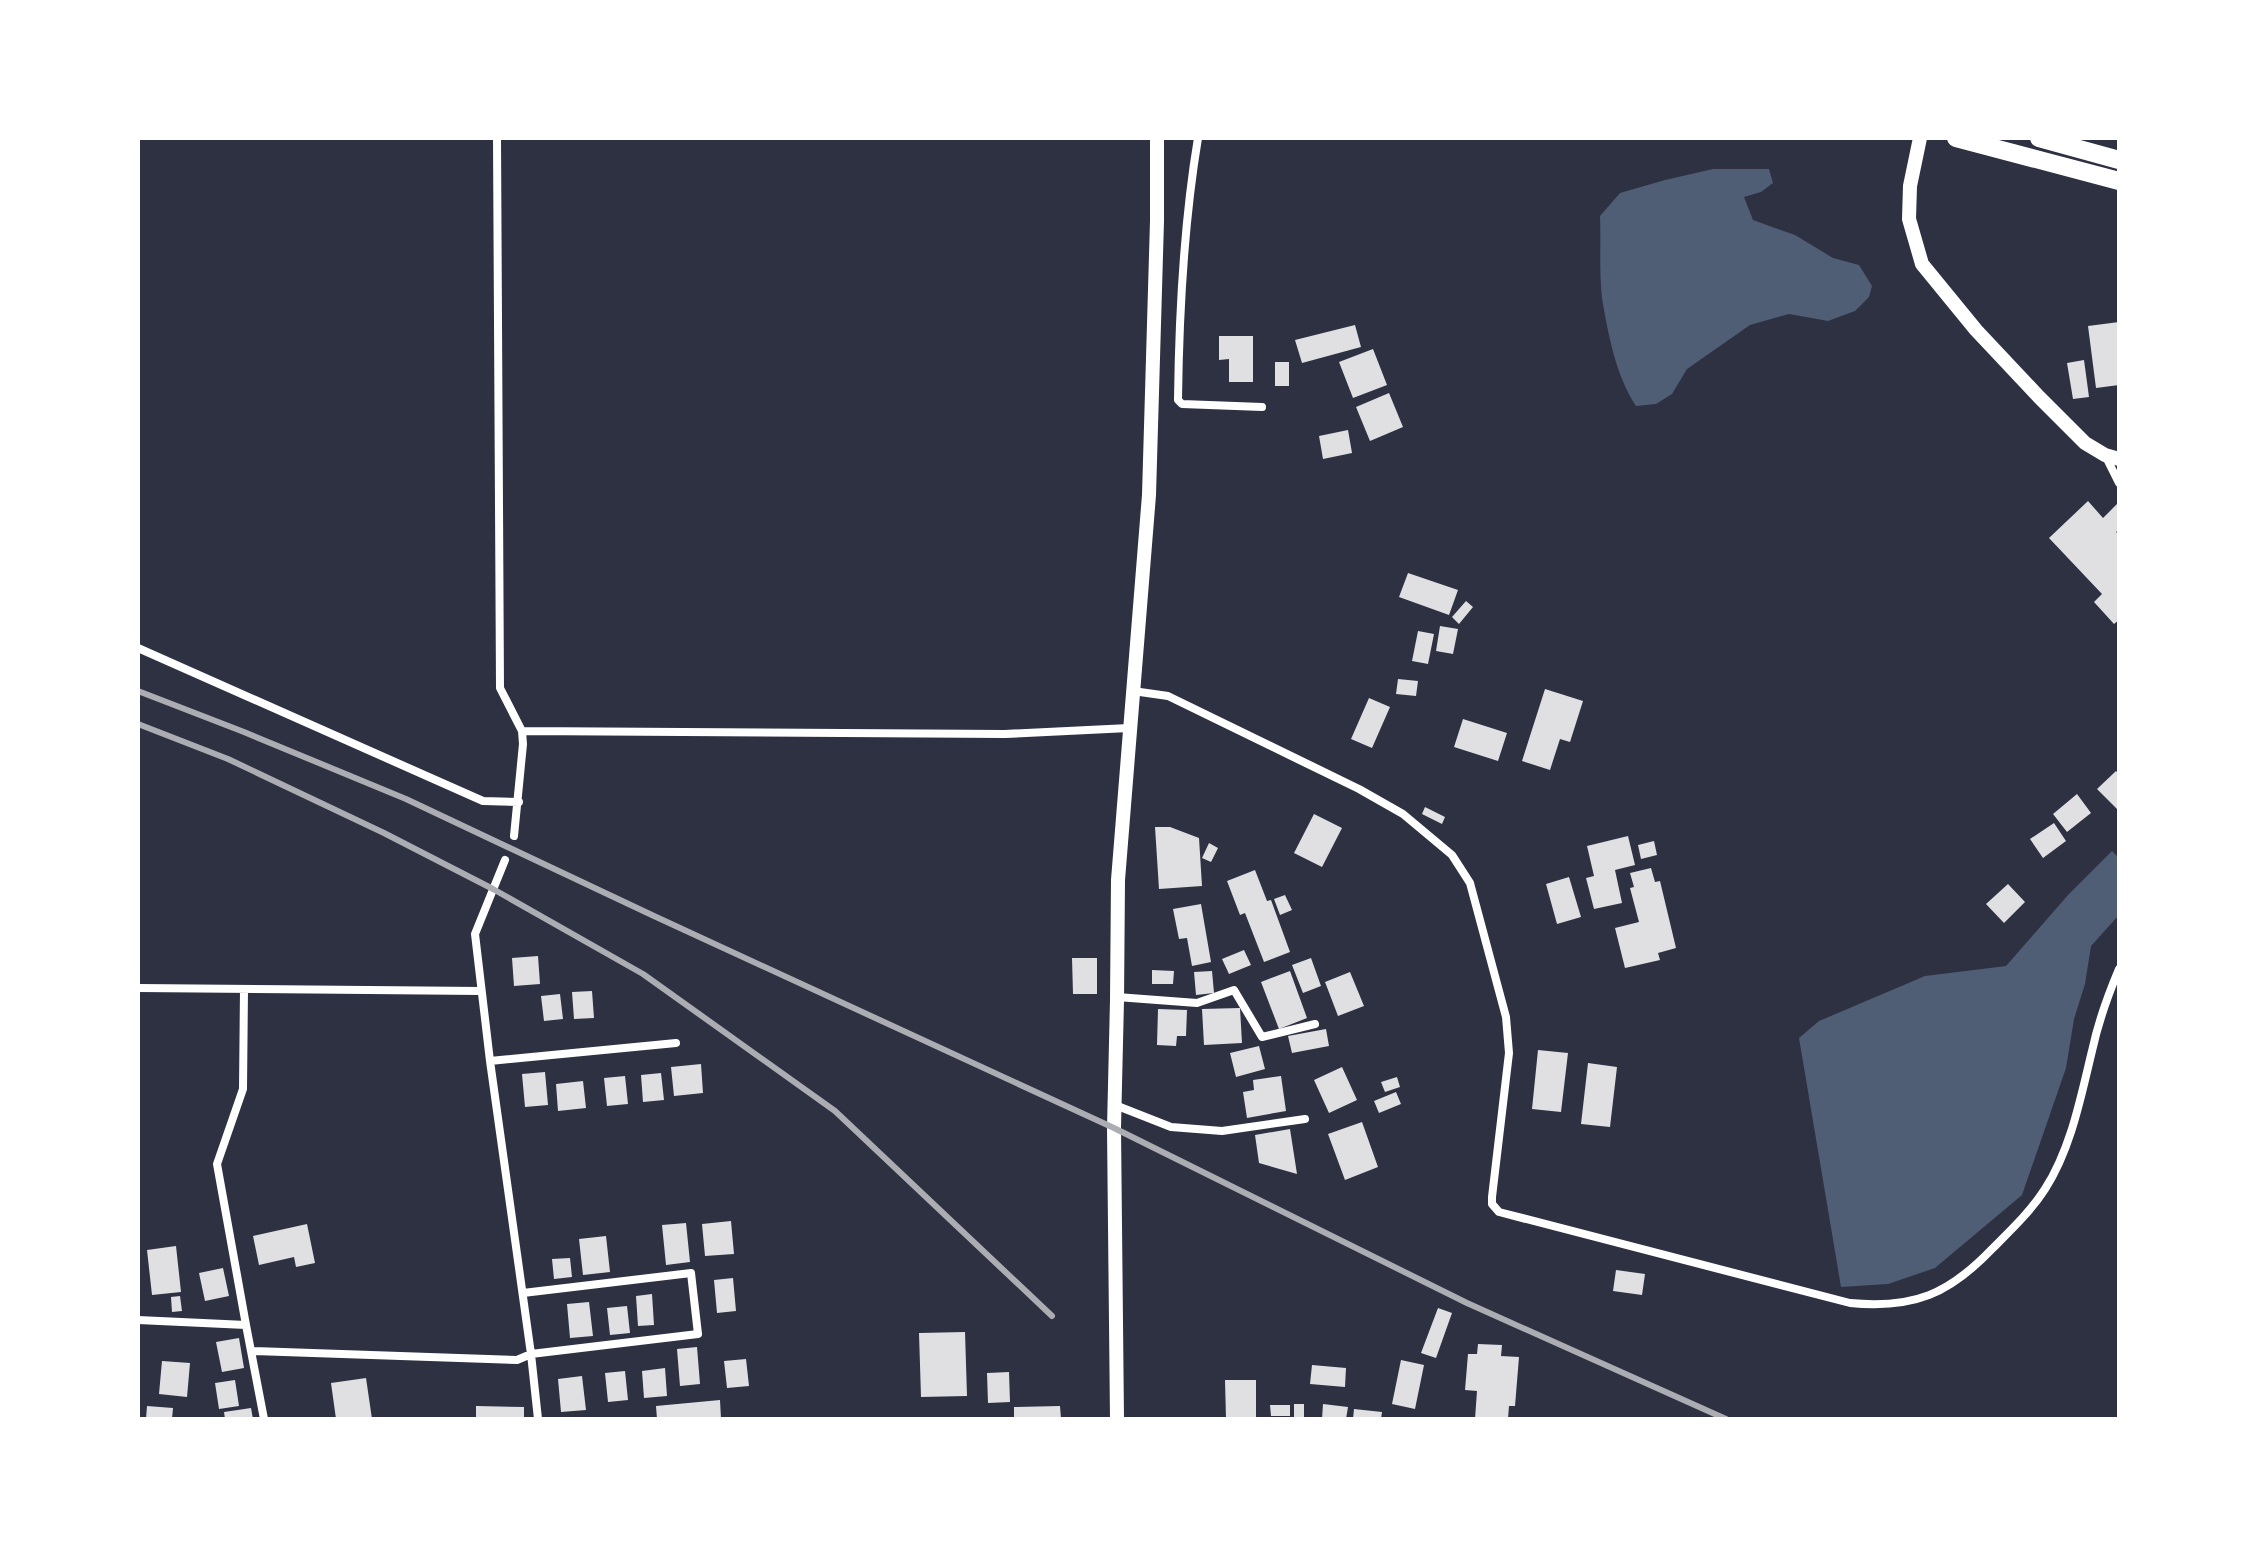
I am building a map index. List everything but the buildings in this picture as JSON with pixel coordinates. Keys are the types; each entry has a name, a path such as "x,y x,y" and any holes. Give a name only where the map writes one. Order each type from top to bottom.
{"highway":[{"path":"1956,138 2119,181"},
{"path":"2039,138 2119,160"}],"street":[{"path":"497,138 500,688 522,731 523,744 514,836"},
{"path":"1117,1419 1115,1105 1118,880 1149,495 1157,138"},
{"path":"1198,138 1183,283 1178,400 1182,404 1262,407"},
{"path":"1920,138 1910,186 1909,219 1922,264 1976,330 2039,397 2085,443 2112,457 2119,483"},
{"path":"138,648 483,801 519,802"},
{"path":"1133,691 1168,696 1359,789 1403,814 1452,855 1470,883 1506,1017 1509,1053 1492,1197 1492,1204 1499,1212 1850,1303 1877,1306 1903,1303 1932,1294 1955,1282 1979,1263 2046,1188 2068,1138 2092,1048 2119,969"},
{"path":"522,731 1005,734 1129,728"},
{"path":"505,860 475,934 538,1419"},
{"path":"138,988 481,991"},
{"path":"244,989 243,1089 217,1164 264,1419"},
{"path":"1117,997 1197,1003 1234,990 1262,1037 1315,1024"},
{"path":"490,1061 676,1043"},
{"path":"1115,1105 1171,1127 1222,1131 1305,1119"},
{"path":"251,1351 517,1360 531,1354 698,1334 691,1273 523,1293"},
{"path":"138,1320 246,1325"}],"water":[{"path":"1713,169 1769,169 1773,183 1761,192 1744,197 1753,220 1795,235 1833,258 1859,265 1872,286 1869,297 1855,311 1828,321 1789,314 1750,325 1687,369 1672,394 1656,404 1636,406 1618,368 1607,326 1601,288 1600,216 1620,193"},
{"path":"2112,851 2119,858 2119,915 2091,946 2066,1068 2022,1195 1935,1268 1888,1284 1841,1287 1799,1038 1819,1021 1925,976 2006,966 2068,895"}],"railway":[{"path":"138,691 406,799 1114,1128 1467,1303 1726,1419"},
{"path":"138,724 228,759 384,833 493,889 643,974 835,1111 1052,1316"}]}
